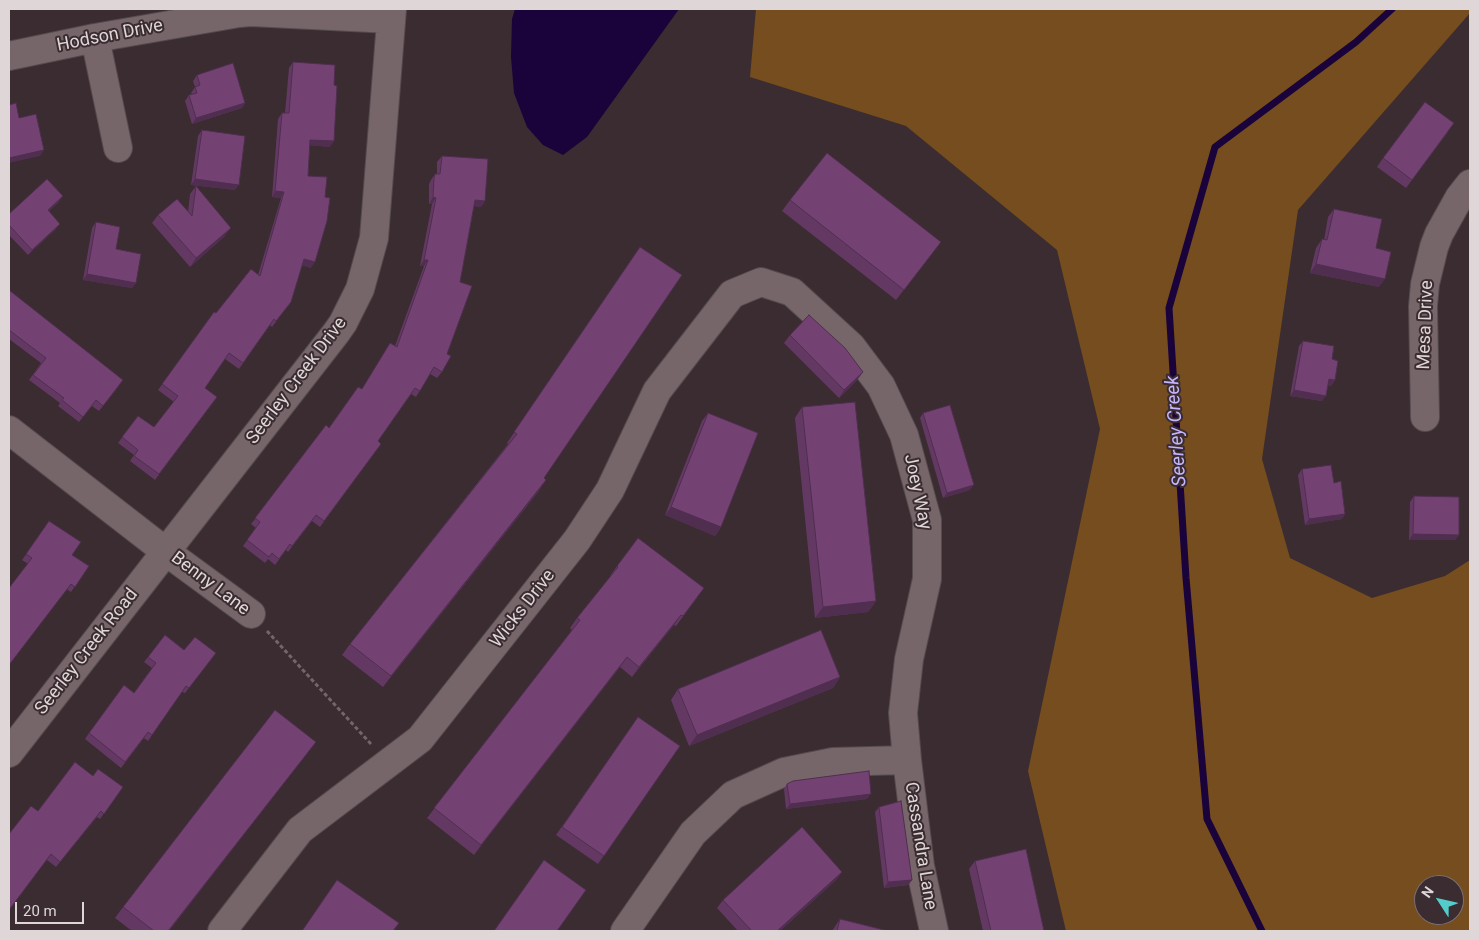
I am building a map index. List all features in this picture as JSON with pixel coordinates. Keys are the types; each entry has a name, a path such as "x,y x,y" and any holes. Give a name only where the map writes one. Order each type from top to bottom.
{"street":[{"name":"Hodson Drive","path":"9,56 95,38 251,12 391,14"},
{"name":"Seerley Creek Drive","path":"166,551 336,333 360,290 374,238 391,14"},
{"path":"95,38 118,148"},
{"name":"Mesa Drive","path":"1425,416 1423,306 1425,284 1439,234 1459,198 1470,184"},
{"name":"Wicks Drive","path":"222,931 300,830 420,738 577,540 610,490 657,391 732,294 761,282 792,292"},
{"name":"Joey Way","path":"792,292 851,346 881,386 904,435 927,520 927,579 909,659 903,713 907,760"},
{"name":"Benny Lane","path":"9,430 251,614"},
{"name":"Seerley Creek Road","path":"9,753 166,551"},
{"path":"625,931 693,833 733,796 792,770 833,762 907,760"},
{"name":"Cassandra Lane","path":"907,760 920,866 934,931"}],"path":[{"name":"Benny Lane","path":"251,614 389,763"}],"shaded area":[{"path":"515,9 679,9 587,137 563,155 543,145 527,127 514,93 511,57 512,19"},
{"path":"756,9 1470,9 1470,13 1298,210 1262,459 1290,558 1372,598 1445,576 1470,560 1470,931 1066,931 1028,771 1100,429 1057,250 906,126 750,77"}],"building":[{"path":"293,62 335,65 334,85 337,86 334,141 310,140 308,176 327,177 325,197 330,198 327,221 315,262 304,259 291,302 276,321 274,319 243,363 229,353 205,388 217,397 159,474 134,456 138,450 122,437 138,416 154,427 178,396 162,384 214,312 216,313 251,269 260,276 284,192 275,191 282,113 289,113"},
{"path":"233,63 245,103 196,118 189,95 197,93 195,87 200,85 197,75"},
{"path":"1425,102 1454,123 1412,180 1383,158"},
{"path":"16,103 19,118 36,114 44,150 9,158 9,105"},
{"path":"202,130 245,136 239,185 195,179"},
{"path":"827,153 941,242 904,290 790,200"},
{"path":"442,156 488,159 485,201 475,200 460,282 472,286 447,354 451,356 442,372 434,367 420,391 415,388 378,441 381,444 324,521 316,515 292,546 290,544 279,559 272,553 269,557 247,540 260,522 255,518 326,425 329,428 358,387 362,389 390,343 397,347 428,260 424,260 436,198 433,197 434,178 435,174 440,174"},
{"path":"47,179 63,196 48,210 60,224 32,250 9,225 9,214"},
{"path":"196,186 231,228 196,258 158,215 177,199 192,216"},
{"path":"1334,209 1382,219 1376,248 1391,252 1385,279 1316,264 1322,239 1327,240"},
{"path":"96,222 120,227 116,249 141,254 136,283 87,274"},
{"path":"640,247 682,275 544,478 546,480 391,676 350,644 517,434 514,432"},
{"path":"9,290 123,380 103,406 96,400 83,417 62,400 64,398 33,375 46,358 9,330"},
{"path":"809,315 845,348 863,372 844,390 790,335"},
{"path":"1303,341 1334,346 1332,359 1338,361 1335,380 1329,379 1326,396 1294,390"},
{"path":"855,402 876,601 823,607 802,407"},
{"path":"950,405 974,485 947,493 923,413"},
{"path":"708,413 758,433 721,527 671,507"},
{"path":"1331,465 1334,483 1341,481 1345,514 1309,519 1302,469"},
{"path":"1414,496 1459,497 1459,535 1413,534"},
{"path":"49,521 81,542 72,555 89,566 75,587 71,584 9,665 9,588 32,558 26,554"},
{"path":"638,538 704,588 683,616 681,615 639,667 627,657 481,845 434,808 580,620 577,618 618,567"},
{"path":"821,630 840,677 697,735 678,689"},
{"path":"165,635 184,650 195,637 216,653 189,688 186,686 152,735 148,732 125,762 89,733 124,685 134,693 156,663 148,657"},
{"path":"275,710 316,742 168,931 154,931 123,907"},
{"path":"638,717 680,746 604,856 562,827"},
{"path":"75,762 93,776 98,769 123,787 104,814 101,811 60,862 51,854 9,910 9,834 31,806 38,811"},
{"path":"869,771 871,794 790,804 787,784 793,781"},
{"path":"901,801 912,880 888,882 879,807"},
{"path":"802,827 842,872 777,931 752,931 723,900"},
{"path":"1026,849 1044,931 991,931 975,861"},
{"path":"544,860 586,890 557,931 494,931"},
{"path":"337,880 399,923 393,931 302,931"},
{"path":"840,919 888,931 837,931"}],"waterway":[{"name":"Seerley Creek","path":"1262,931 1207,819 1186,578 1169,308 1215,147 1356,42 1392,9"}]}
